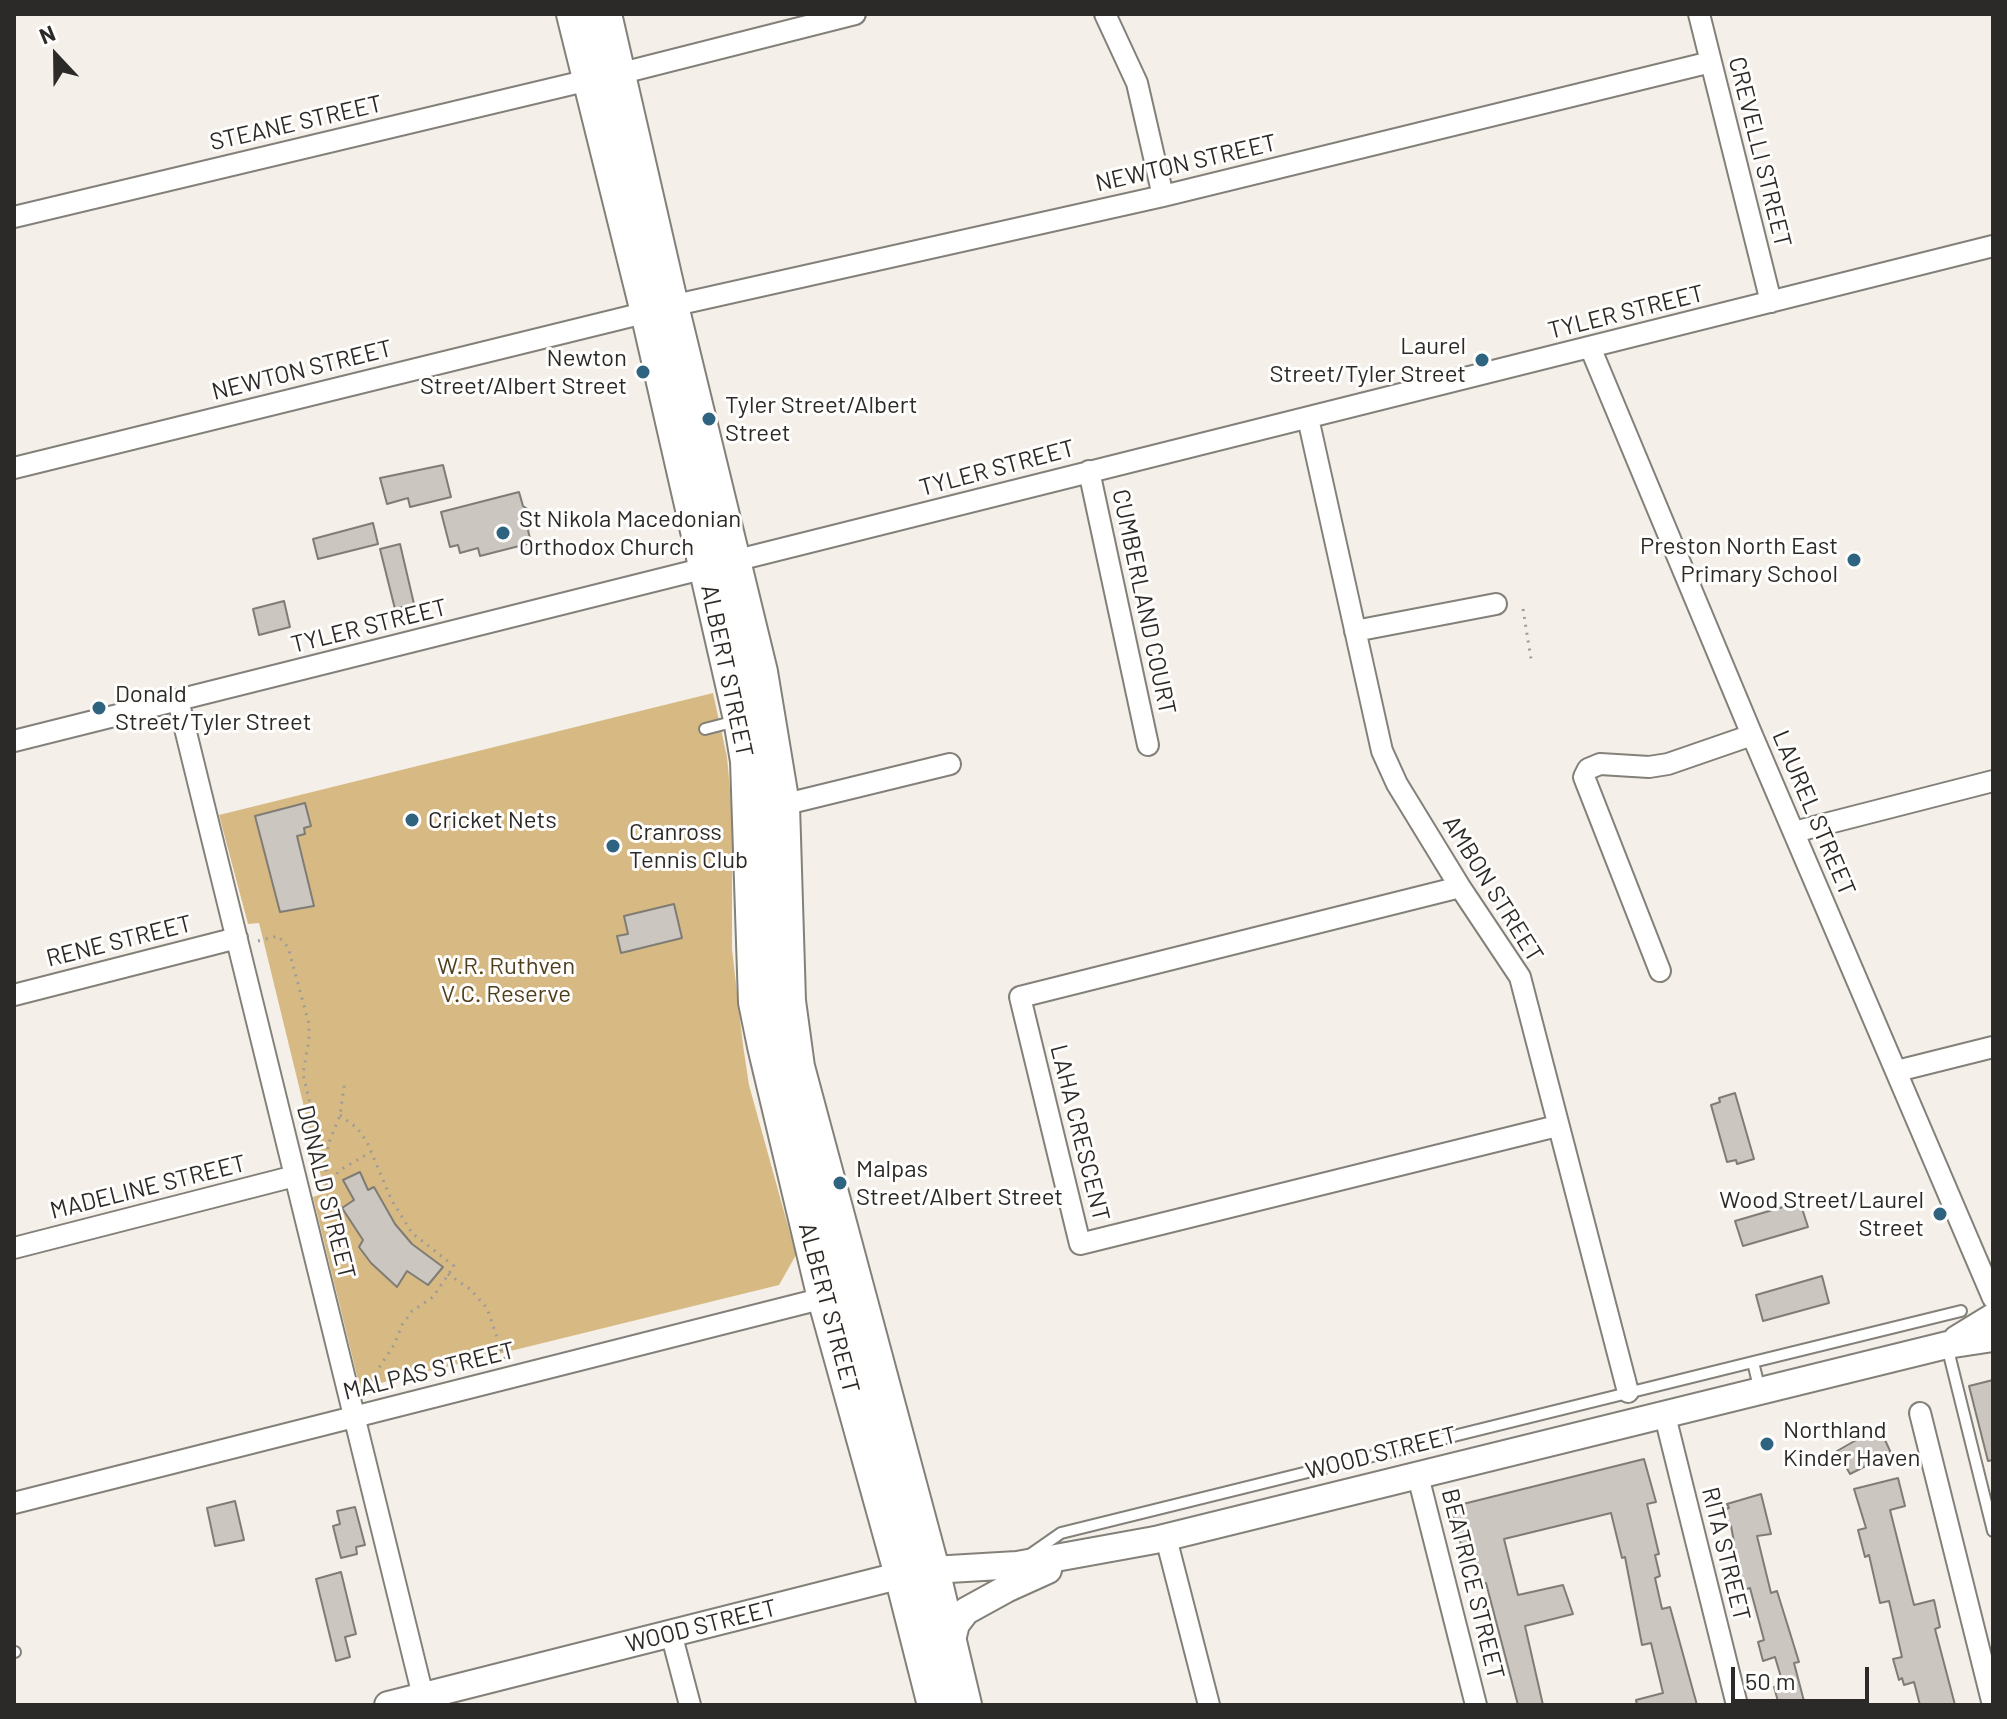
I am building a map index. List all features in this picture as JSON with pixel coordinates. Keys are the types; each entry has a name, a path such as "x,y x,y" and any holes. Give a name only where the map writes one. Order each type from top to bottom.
{"highway":[{"name":"ALBERT STREET","path":"574,14 604,77 719,566 748,761 772,1002 841,1294 917,1572 935,1705"},
{"name":"ALBERT STREET","path":"604,14 604,77"},
{"name":"ALBERT STREET","path":"719,566 760,672 782,805 772,1002"},
{"name":"ALBERT STREET","path":"917,1572 950,1648 964,1705"}],"street":[{"name":"STEANE STREET","path":"14,217 855,14"},
{"path":"1105,14 1137,83 1163,196"},
{"name":"CREVELLI STREET","path":"1699,14 1771,302"},
{"name":"NEWTON STREET","path":"14,468 660,309 1163,196 1711,62"},
{"name":"TYLER STREET","path":"14,741 1993,246"},
{"name":"LAUREL STREET","path":"1590,347 1993,1298"},
{"name":"AMBON STREET","path":"1308,418 1382,751 1397,784 1520,977 1628,1392"},
{"name":"CUMBERLAND COURT","path":"1089,471 1148,745"},
{"path":"1355,631 1496,604"},
{"name":"DONALD STREET","path":"178,700 423,1696"},
{"path":"1660,971 1584,777 1588,769 1600,764 1649,767 1668,764 1752,735"},
{"path":"782,805 950,764"},
{"path":"1794,832 1993,781"},
{"name":"LAHA CRESCENT","path":"1460,887 1020,997 1080,1244 1557,1126"},
{"name":"RENE STREET","path":"14,995 238,942"},
{"path":"1897,1071 1993,1047"},
{"name":"MADELINE STREET","path":"14,1248 295,1176"},
{"name":"MALPAS STREET","path":"14,1503 841,1294"},
{"name":"WOOD STREET","path":"1947,1345 1993,1317"},
{"name":"WOOD STREET","path":"388,1705 917,1572 1017,1565 1081,1556 1166,1538 1947,1345 1993,1338"},
{"path":"1920,1413 1993,1705"},
{"name":"RITA STREET","path":"1665,1416 1737,1705"},
{"name":"BEATRICE STREET","path":"1418,1476 1476,1705"},
{"path":"1166,1538 1209,1705"},
{"path":"950,1648 956,1624 966,1611 1006,1589 1081,1556"},
{"path":"671,1633 690,1705"}],"lane":[{"path":"705,729 741,719"},
{"name":"WOOD STREET","path":"1017,1565 1061,1533 1961,1311"},
{"path":"1947,1345 1993,1531"},
{"path":"1753,1362 1760,1392"}],"path":[{"path":"1523,609 1531,659"},
{"path":"238,942 278,936 288,947 309,1024 303,1074 329,1183 340,1170 371,1152"},
{"path":"325,1163 328,1162 328,1145 340,1115 345,1080"},
{"path":"340,1115 357,1128 367,1142 391,1199 412,1233 454,1266 433,1297 412,1311 394,1345 361,1394"},
{"path":"448,1274 470,1289 487,1308 498,1334 509,1378"}],"green space":[{"name":"W.R. Ruthven V.C. Reserve","path":"713,693 727,757 732,812 732,949 743,1045 749,1085 796,1255 779,1285 360,1388 313,1197 325,1193 263,939 259,923 248,924 219,815"}],"building":[{"path":"443,465 451,497 410,507 408,498 387,504 380,478"},
{"path":"519,492 523,506 533,513 534,519 528,530 531,543 480,556 478,548 460,553 458,545 450,547 441,512"},
{"path":"373,523 378,544 318,559 313,539"},
{"path":"400,544 414,604 395,609 380,549"},
{"path":"284,601 290,627 259,635 253,609"},
{"path":"305,803 311,826 304,828 305,834 297,836 314,906 280,912 255,816"},
{"path":"674,904 682,938 621,953 617,936 628,934 624,916"},
{"path":"1735,1093 1754,1159 1737,1164 1736,1160 1727,1162 1711,1105 1720,1102 1719,1098"},
{"path":"360,1172 368,1190 374,1187 395,1224 412,1244 443,1267 428,1285 407,1271 397,1287 359,1247 363,1240 342,1208 354,1200 343,1180"},
{"path":"1800,1202 1808,1227 1743,1246 1735,1221"},
{"path":"1822,1276 1829,1303 1763,1321 1756,1295"},
{"path":"1993,1380 1993,1460 1988,1461 1969,1386"},
{"path":"1879,1427 1891,1453 1850,1474 1837,1451"},
{"path":"1644,1459 1656,1502 1647,1504 1659,1554 1655,1555 1660,1576 1655,1578 1662,1609 1670,1607 1697,1705 1637,1705 1636,1700 1663,1693 1651,1643 1642,1645 1625,1557 1622,1558 1611,1513 1504,1539 1518,1595 1563,1585 1573,1614 1525,1626 1543,1705 1518,1705 1486,1583 1482,1584 1472,1547 1462,1549 1451,1507"},
{"path":"1898,1478 1905,1506 1890,1510 1914,1605 1934,1600 1940,1627 1935,1629 1955,1705 1920,1705 1914,1682 1904,1685 1902,1678 1899,1680 1893,1659 1902,1657 1889,1601 1880,1603 1869,1555 1865,1557 1858,1530 1866,1528 1854,1489"},
{"path":"1761,1494 1771,1534 1757,1536 1771,1593 1777,1591 1799,1662 1794,1663 1805,1705 1779,1705 1774,1687 1783,1684 1775,1657 1763,1661 1758,1642 1764,1640 1750,1588 1743,1590 1731,1526 1727,1526 1723,1510 1729,1508 1727,1504"},
{"path":"235,1501 244,1540 215,1546 207,1508"},
{"path":"355,1507 365,1545 356,1547 357,1554 341,1558 333,1526 340,1524 337,1511"},
{"path":"341,1572 356,1634 345,1637 350,1657 336,1661 316,1579"}],"place":[{"name":"Laurel Street/Tyler Street","path":"1482,360"},
{"name":"Newton Street/Albert Street","path":"643,372"},
{"name":"Tyler Street/Albert Street","path":"709,419"},
{"name":"St Nikola Macedonian Orthodox Church","path":"503,533"},
{"name":"Preston North East Primary School","path":"1854,560"},
{"name":"Donald Street/Tyler Street","path":"99,708"},
{"name":"Cricket Nets","path":"412,820"},
{"name":"Cranross Tennis Club","path":"613,846"},
{"name":"Malpas Street/Albert Street","path":"840,1183"},
{"name":"Wood Street/Laurel Street","path":"1940,1214"},
{"name":"Northland Kinder Haven","path":"1767,1444"}]}
